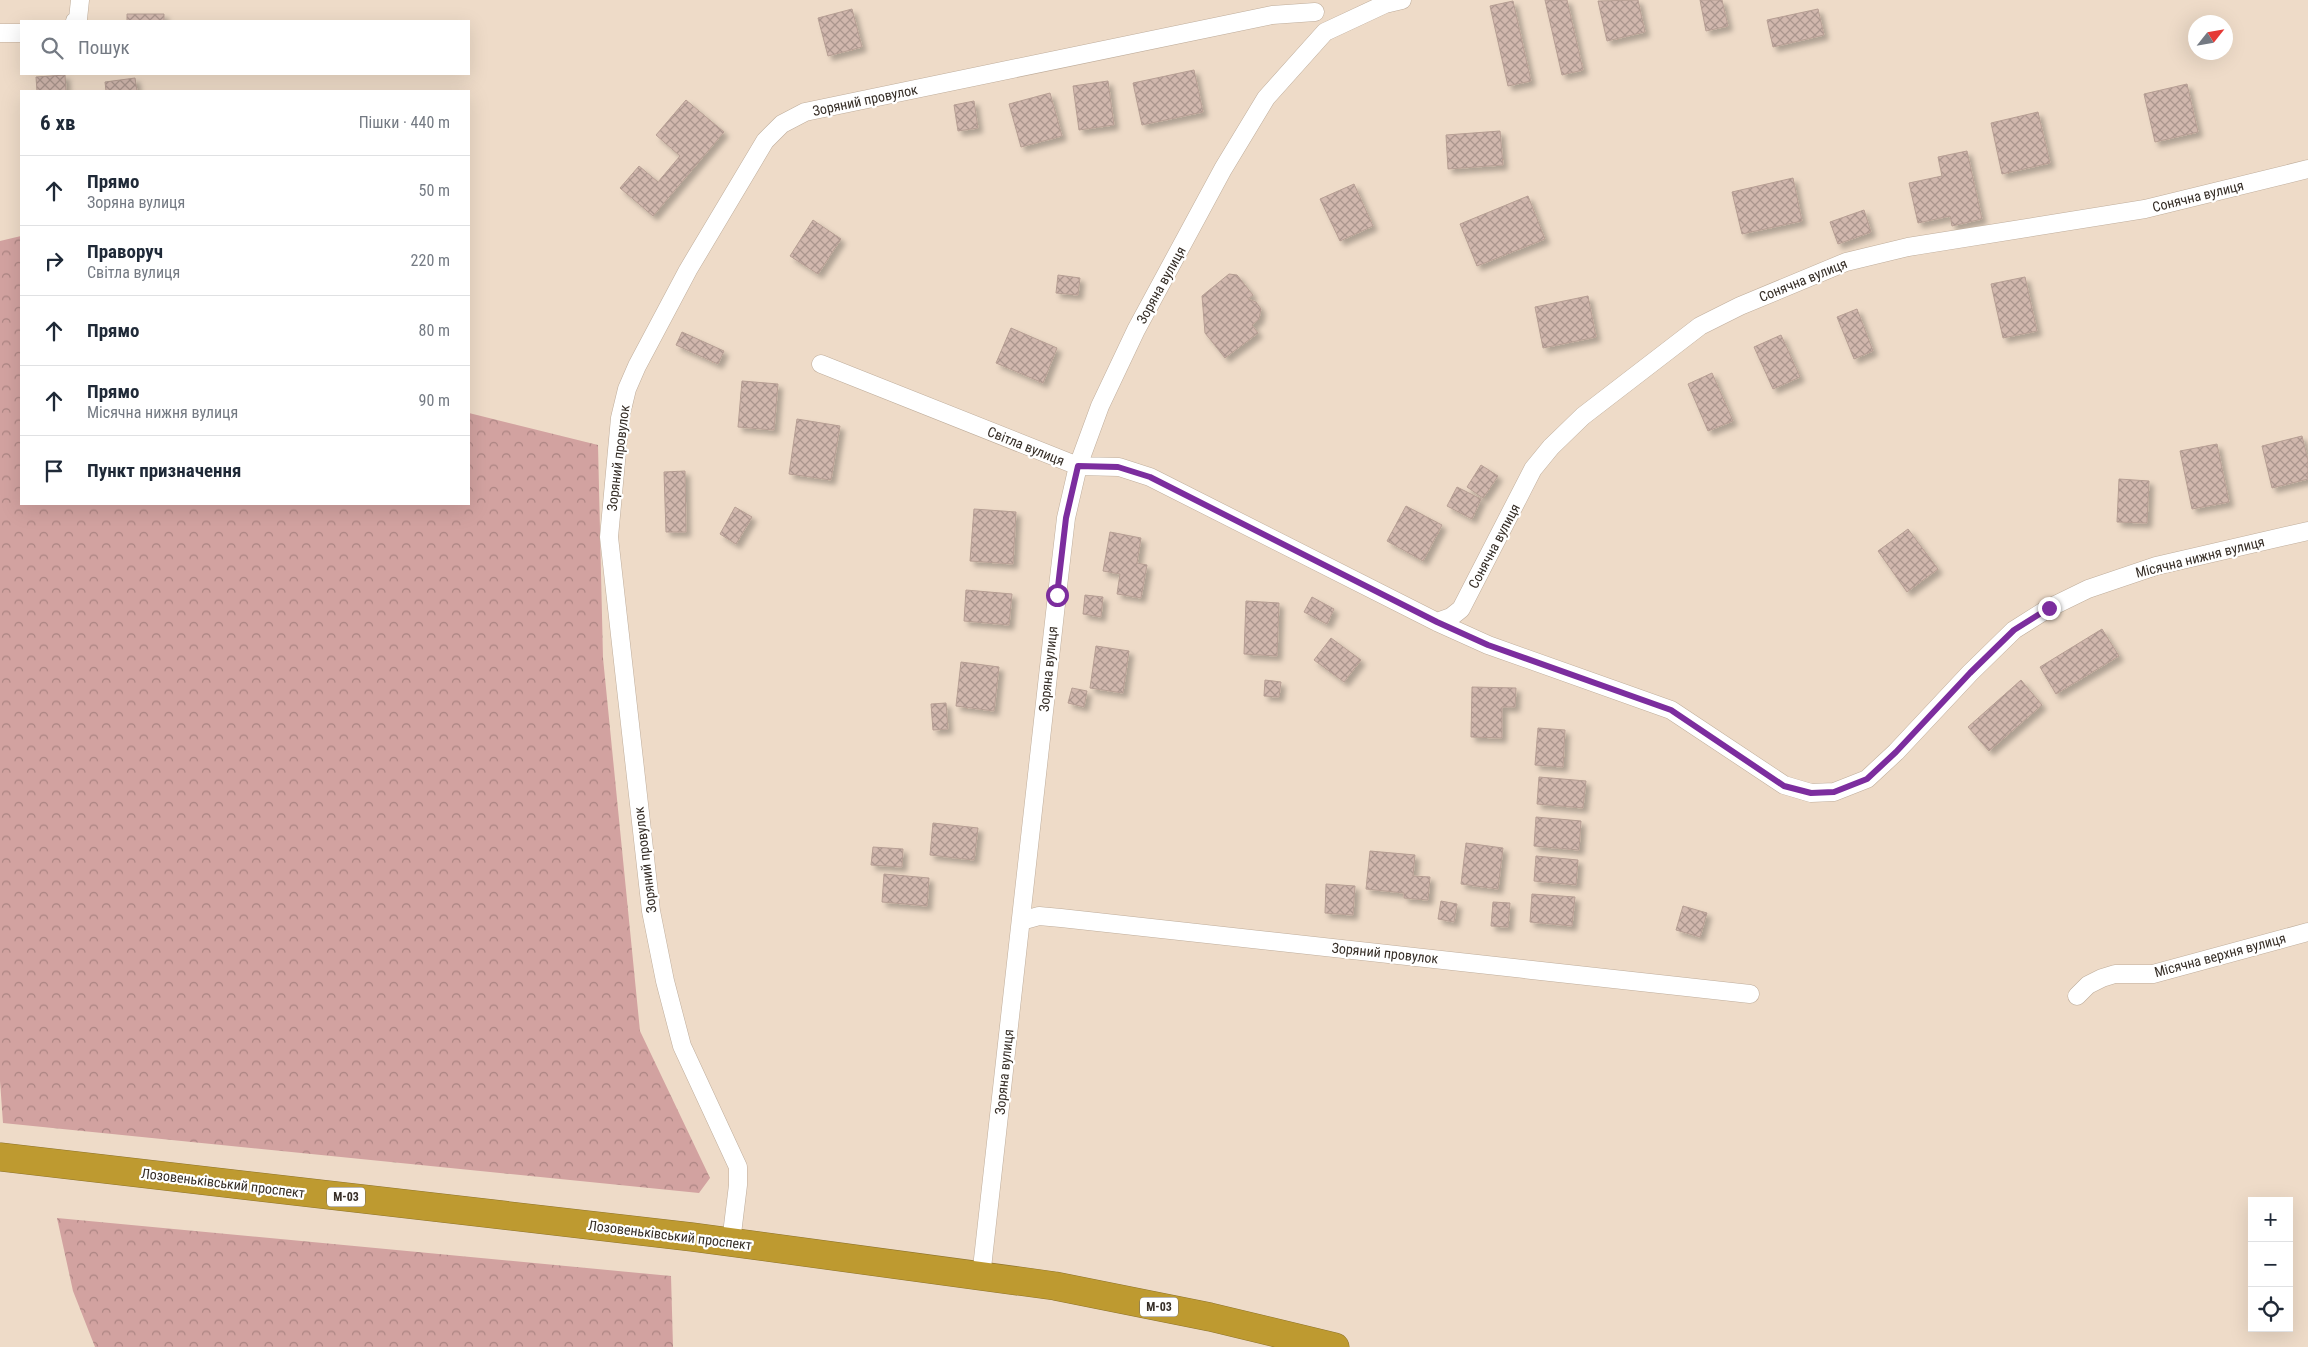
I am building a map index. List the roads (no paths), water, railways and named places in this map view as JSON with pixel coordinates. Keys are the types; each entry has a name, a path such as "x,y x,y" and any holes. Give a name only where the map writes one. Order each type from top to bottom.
{"highway":[{"name":"Лозовеньківський проспект","path":"0,1157 731,1242 1055,1286 1200,1315 1335,1347"}],"street":[{"path":"76,20 80,0"},
{"name":"Зоряна вулиця","path":"980,1277 1066,518 1078,466 1100,406 1132,338 1222,169 1266,98 1325,32 1385,4 1402,0"},
{"path":"1314,6 1325,32"},
{"name":"Зоряний провулок","path":"731,1242 738,1185 738,1167 682,1046 665,981 651,911 610,547 620,418 627,389 637,366 731,197 765,141 782,124 805,112 1314,6"},
{"path":"0,33 20,33"},
{"name":"Сонячна вулиця","path":"1437,622 1451,618 1461,609 1533,469 1551,447 1583,416 1700,326 1740,306 1846,262 1908,246 2145,209 2308,169"},
{"name":"Світла вулиця","path":"821,364 1078,466 1118,467 1150,477 1437,622 1488,645 1671,710 1784,786 1811,793 1834,792 1867,779"},
{"name":"Місячна нижня вулиця","path":"1867,779 1896,752 1970,673 2014,630 2049,608 2088,589 2156,566 2308,531"},
{"name":"Зоряний провулок","path":"1021,921 1039,916 1061,918 1750,994"},
{"name":"Місячна верхня вулиця","path":"2077,996 2088,985 2116,974 2153,974 2308,932"}]}
